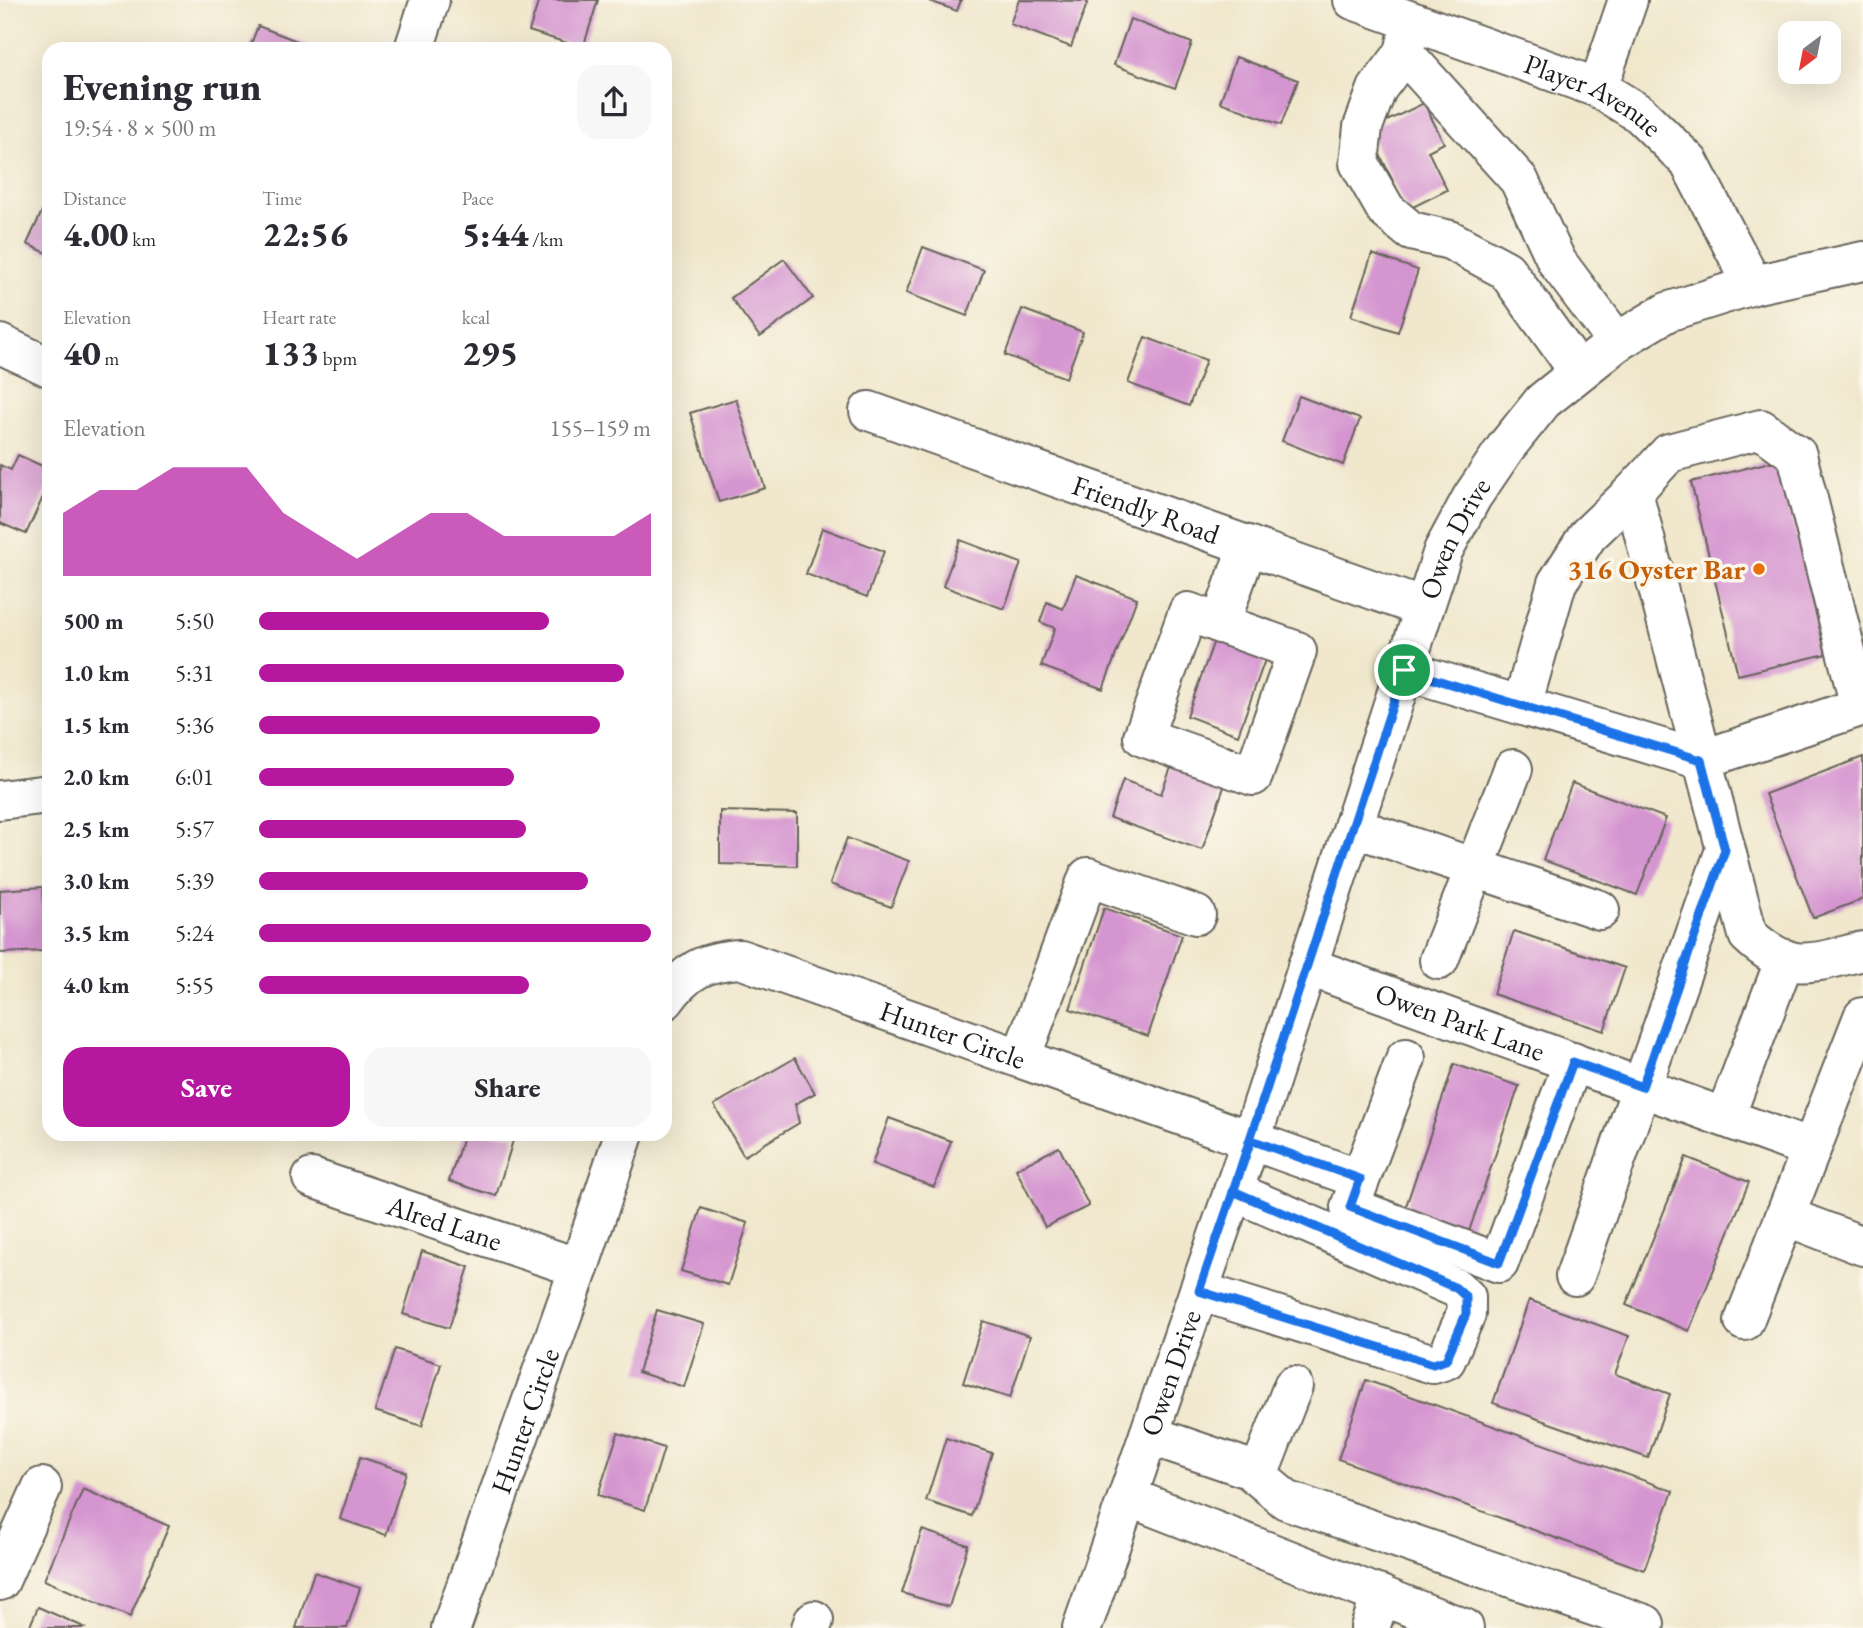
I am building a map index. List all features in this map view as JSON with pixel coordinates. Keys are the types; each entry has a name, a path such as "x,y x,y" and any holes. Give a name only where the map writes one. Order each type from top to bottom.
{"street":[{"path":"416,42 430,0"},
{"path":"1598,88 1628,0"},
{"path":"1389,17 1519,180 1557,262 1617,342"},
{"path":"1389,17 1377,89 1363,127 1359,163 1386,210 1411,232 1450,240 1506,270 1579,372"},
{"name":"Player Avenue","path":"1389,17 1598,88 1640,114 1689,162 1753,285"},
{"path":"1506,270 1548,243"},
{"name":"Owen Drive","path":"1082,1628 1251,1140 1443,551 1472,497 1506,447 1543,401 1617,342 1667,312 1753,285 1863,261"},
{"path":"0,344 42,364"},
{"name":"Friendly Road","path":"869,411 1424,608"},
{"path":"1404,670 1701,760 1860,707 1797,456 1761,429 1669,453 1588,535 1557,583 1522,705"},
{"path":"1633,492 1748,935 1768,953 1795,963 1819,962 1863,951"},
{"path":"1220,624 1248,545"},
{"path":"1188,612 1220,624 1297,651 1253,776 1143,737 1188,612"},
{"path":"1439,960 1513,769"},
{"path":"0,800 42,795"},
{"path":"1353,827 1600,910"},
{"path":"1574,1276 1725,850"},
{"path":"1021,1058 1088,877 1196,915"},
{"name":"Hunter Circle","path":"672,991 696,969 717,960 740,958 1360,1179"},
{"path":"1725,1117 1785,959"},
{"name":"Owen Park Lane","path":"1307,966 1811,1149"},
{"path":"1744,1321 1863,1017"},
{"path":"1406,1058 1350,1207 1499,1263 1573,1062"},
{"name":"Hunter Circle","path":"451,1628 622,1141"},
{"name":"Alred Lane","path":"312,1178 579,1268"},
{"path":"1199,1291 1433,1364 1446,1360 1466,1314 1466,1297 1456,1288 1233,1191"},
{"path":"1785,1216 1863,1246"},
{"path":"1258,1476 1293,1386"},
{"path":"1149,1435 1249,1469 1286,1500 1645,1624"},
{"path":"0,1581 42,1487"},
{"path":"1128,1497 1376,1612 1464,1628"}],"building":[{"path":"539,0 598,0 585,42 564,42 529,31"},
{"path":"927,0 961,0 957,11"},
{"path":"1019,0 1088,1 1071,47 1010,24"},
{"path":"1130,19 1192,43 1175,88 1114,65"},
{"path":"258,26 300,42 252,42"},
{"path":"1236,57 1298,80 1281,125 1220,102"},
{"path":"1424,103 1444,143 1428,151 1447,190 1407,210 1368,130"},
{"path":"42,211 42,251 27,244"},
{"path":"923,247 984,270 967,316 906,293"},
{"path":"1372,254 1418,270 1398,332 1351,316"},
{"path":"784,259 813,298 760,337 731,298"},
{"path":"1022,309 1083,332 1066,378 1005,355"},
{"path":"1145,337 1206,360 1189,406 1128,383"},
{"path":"1299,396 1360,419 1343,465 1282,441"},
{"path":"736,399 765,488 719,502 690,413"},
{"path":"18,455 42,466 42,499 26,534 0,523 0,465 11,470"},
{"path":"1778,460 1826,654 1738,675 1691,482"},
{"path":"822,528 884,551 867,597 806,574"},
{"path":"960,540 1021,563 1004,609 943,586"},
{"path":"1076,575 1137,598 1103,689 1041,666 1055,628 1040,622 1047,602 1063,609"},
{"path":"1216,635 1267,654 1238,735 1187,716"},
{"path":"1863,757 1863,899 1813,918 1765,794"},
{"path":"1172,765 1225,784 1202,850 1110,818 1123,780 1161,794"},
{"path":"1572,783 1666,818 1637,895 1543,860"},
{"path":"720,811 797,813 797,866 720,864"},
{"path":"847,838 909,861 891,907 830,884"},
{"path":"42,887 42,951 0,953 0,890"},
{"path":"1104,908 1182,935 1148,1036 1070,1009"},
{"path":"1514,931 1625,968 1604,1031 1493,994"},
{"path":"795,1058 815,1093 795,1104 799,1123 744,1156 714,1105"},
{"path":"1454,1064 1519,1086 1467,1237 1403,1215"},
{"path":"889,1118 951,1141 934,1187 872,1164"},
{"path":"462,1141 513,1141 496,1196 449,1181"},
{"path":"1059,1147 1089,1206 1045,1227 1016,1169"},
{"path":"1686,1157 1749,1182 1689,1331 1626,1305"},
{"path":"701,1208 748,1223 728,1285 681,1271"},
{"path":"422,1251 469,1267 449,1328 403,1314"},
{"path":"1529,1300 1629,1336 1615,1374 1670,1394 1648,1458 1493,1403"},
{"path":"657,1310 704,1324 684,1387 638,1372"},
{"path":"983,1321 1030,1336 1010,1398 963,1383"},
{"path":"395,1349 441,1364 422,1426 375,1411"},
{"path":"1366,1380 1673,1491 1644,1570 1338,1459"},
{"path":"618,1433 664,1448 645,1510 598,1495"},
{"path":"946,1438 992,1453 972,1516 926,1501"},
{"path":"360,1457 406,1472 386,1535 340,1519"},
{"path":"83,1489 169,1526 130,1617 44,1580"},
{"path":"922,1530 968,1545 949,1607 902,1593"},
{"path":"314,1572 360,1588 347,1628 296,1628"},
{"path":"38,1607 86,1628 29,1628"}],"place":[{"name":"316 Oyster Bar","path":"1759,569"}],"route":[{"path":"1404,670 1233,1191 1456,1288 1466,1297 1466,1314 1446,1360 1433,1364 1199,1291 1233,1191 1251,1140 1360,1179 1350,1207 1499,1263 1573,1062 1642,1087 1725,850 1701,760 1404,670"}]}
